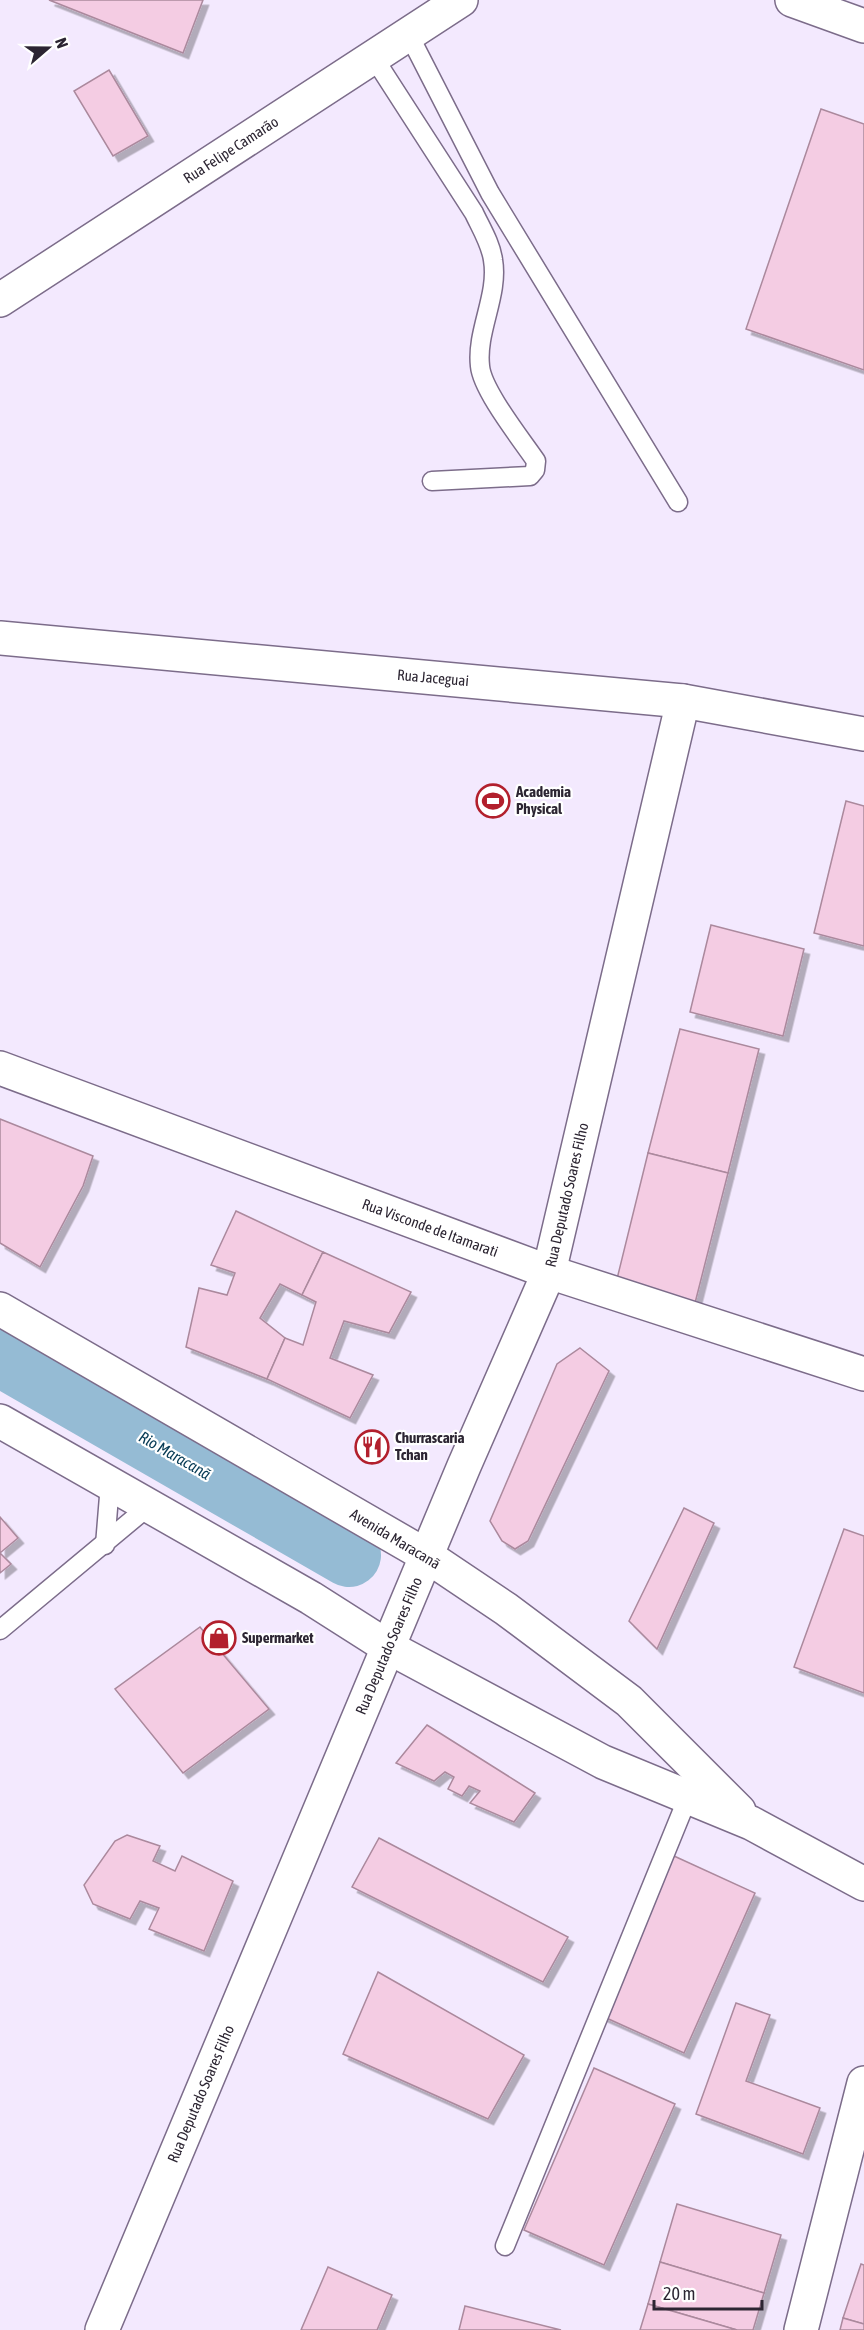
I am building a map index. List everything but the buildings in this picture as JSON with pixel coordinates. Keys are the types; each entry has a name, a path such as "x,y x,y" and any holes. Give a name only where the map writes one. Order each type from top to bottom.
{"street":[{"name":"Rua Felipe Camarão","path":"0,300 461,0"},
{"path":"792,0 864,26"},
{"name":"Rua Jaceguai","path":"0,638 683,701 864,734"},
{"name":"Rua Deputado Soares Filho","path":"102,2330 464,1466 549,1272 683,701"},
{"name":"Rua Visconde de Itamarati","path":"0,1068 549,1272 864,1374"},
{"name":"Avenida Maracanã","path":"0,1309 427,1556 506,1609 629,1701 751,1823"},
{"name":"Avenida Maracanã","path":"2,1425 311,1598 388,1647 603,1762 751,1823 864,1884"},
{"path":"801,2330 864,2083"}],"lane":[{"path":"409,35 490,193 678,502"},
{"path":"374,58 474,213 487,241 493,260 493,276 480,366 483,382 536,461 535,470 530,476 432,481"},
{"path":"105,1545 110,1484"},
{"path":"0,1630 105,1545 149,1506"},
{"path":"505,2246 688,1797"}],"waterway":[{"name":"Rio Maracanã","path":"0,1354 349,1555"}],"place":[{"name":"Academia Physical","path":"493,801"},
{"name":"Churrascaria Tchan","path":"372,1447"},
{"name":"Supermarket","path":"219,1638"}]}
